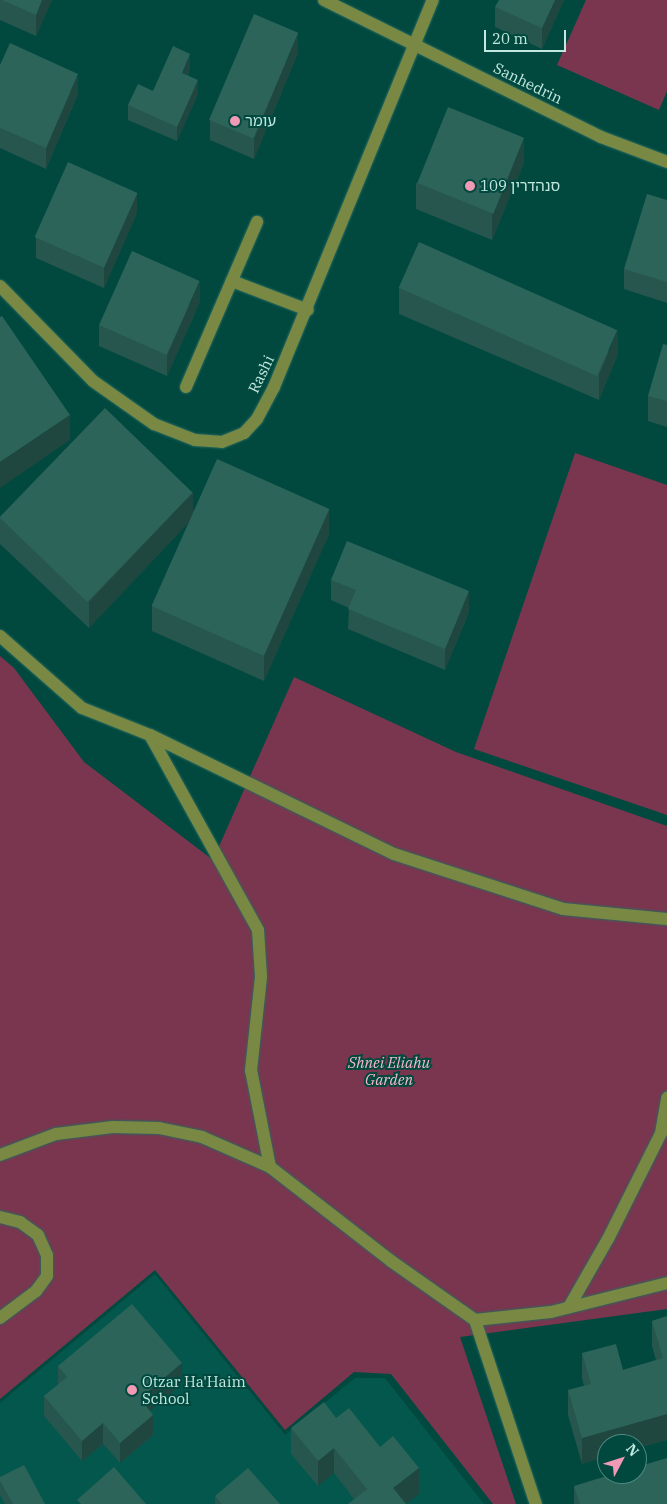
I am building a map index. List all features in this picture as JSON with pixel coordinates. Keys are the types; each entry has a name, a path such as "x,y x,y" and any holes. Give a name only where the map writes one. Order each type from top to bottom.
{"street":[{"name":"Sanhedrin","path":"324,0 601,137 667,162"},
{"name":"Rashi","path":"0,286 93,381 154,424 195,440 213,442 222,442 244,432 256,419 274,387 308,310 413,44 433,0"},
{"path":"186,387 257,222"},
{"path":"232,281 308,310"},
{"path":"0,636 82,708 150,735 394,854 563,909 667,919"},
{"path":"150,735 228,870 258,930 262,978 251,1070 270,1167"},
{"path":"569,1307 608,1240 661,1133 667,1098"},
{"path":"0,1155 56,1134 113,1127 159,1128 202,1137 270,1167 391,1261 475,1320 536,1504"},
{"path":"0,1217 20,1222 38,1235 47,1255 47,1276 36,1291 0,1318"},
{"path":"475,1320 569,1307 667,1283"}],"shaded area":[{"name":"Otzar Ha'Haim School","path":"155,1274 285,1435 355,1378 385,1378 484,1504 0,1504 0,1403"}],"green space":[{"path":"586,0 667,0 667,91 659,110 557,65"},
{"path":"575,453 667,485 667,815 474,749"},
{"name":"Shnei Eliahu Garden","path":"0,656 14,668 84,762 213,860 294,677 456,752 667,826 667,1309 460,1337 516,1504 493,1504 391,1374 354,1372 285,1430 155,1270 0,1399"}],"building":[{"path":"2,0 42,0 36,15"},
{"path":"499,0 555,0 542,28 495,7"},
{"path":"254,14 298,33 253,139 209,120"},
{"path":"10,43 78,74 46,148 0,128 0,65"},
{"path":"173,46 190,54 182,73 198,80 177,127 128,105 138,84 153,91"},
{"name":"סנהדרין 109","path":"448,107 524,138 493,214 417,183"},
{"path":"68,162 137,193 104,268 35,237"},
{"path":"647,194 667,200 667,282 624,269"},
{"path":"419,242 617,330 597,376 399,288"},
{"path":"132,251 200,281 167,355 99,325"},
{"path":"2,316 70,415 0,462 0,317"},
{"path":"663,344 667,345 667,401 648,396"},
{"path":"105,408 193,493 87,602 0,517"},
{"path":"217,459 329,509 264,656 152,606"},
{"path":"347,541 469,591 445,649 348,609 356,590 331,580"},
{"path":"132,1304 182,1363 140,1398 153,1415 120,1443 103,1423 82,1441 44,1396 67,1377 58,1366"},
{"path":"667,1316 667,1414 582,1438 568,1390 591,1384 582,1353 616,1344 623,1370 663,1358 652,1321"},
{"path":"324,1402 336,1418 349,1408 380,1447 393,1436 419,1468 393,1488 406,1504 348,1504 367,1489 334,1448 318,1461 291,1428"},
{"path":"667,1458 667,1504 580,1504 574,1486 597,1479 597,1484 647,1484 647,1464"},
{"path":"24,1465 45,1504 13,1504 0,1481 0,1477"},
{"path":"114,1467 146,1504 81,1504 77,1500"},
{"path":"248,1468 280,1504 222,1504 215,1496"}],"place":[{"name":"עומר","path":"235,121"},
{"name":"סנהדרין 109","path":"470,186"},
{"name":"Otzar Ha'Haim School","path":"132,1390"}]}
